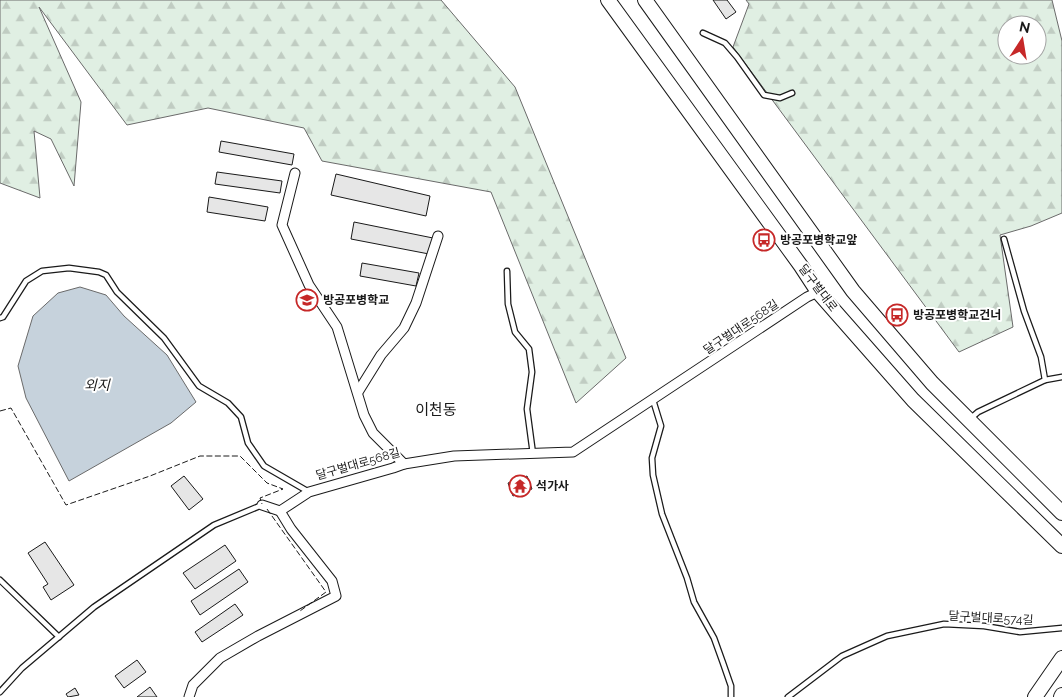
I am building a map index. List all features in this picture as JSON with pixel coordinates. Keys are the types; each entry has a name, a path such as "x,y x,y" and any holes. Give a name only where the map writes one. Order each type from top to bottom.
{"main road":[{"name":"달구벌대로","path":"608,0 818,292 913,400 1062,546"},
{"name":"달구벌대로","path":"645,0 853,291 932,383 1062,513"},
{"path":"1035,697 1062,658"}],"street":[{"path":"295,173 282,226 309,285 337,327 364,415 373,433 404,464"},
{"path":"358,392 381,355 404,328 416,303 438,236"},
{"name":"달구벌대로568길","path":"309,492 404,464 454,456 573,452 807,297 818,292"},
{"path":"1024,477 1062,505"},
{"path":"280,511 309,492"},
{"path":"189,697 192,685 220,658 336,596 332,581 290,529 280,511 262,505"}],"lane":[{"path":"703,33 725,43 764,95 780,98 792,93"},
{"path":"1004,239 1024,311 1041,357 1045,380"},
{"name":"달구벌대로568길","path":"0,318 3,318 26,281 42,271 69,268 99,272 106,275 117,292 164,338 198,386 228,403 241,417 248,443 264,466 309,492"},
{"path":"507,272 508,304 515,332 529,349 532,372 527,409 533,454"},
{"path":"969,420 978,412 1045,380 1062,377"},
{"path":"653,400 661,426 652,458 653,475 660,504 694,602 714,638 731,686 730,697"},
{"path":"0,692 22,668 94,607 214,525 262,505"},
{"path":"0,580 59,637"},
{"name":"달구벌대로574길","path":"788,697 842,656 887,636 944,624 984,626 1020,632 1062,628"}],"green space":[{"path":"0,0 441,0 515,87 626,358 576,403 491,192 322,161 304,128 208,108 127,125 39,7 81,102 74,186 51,139 34,131 40,198 0,183"},
{"path":"746,0 1052,0 1062,41 1062,213 1031,226 1000,235 1013,327 959,352 733,47 749,4"}],"water":[{"name":"외지","path":"80,287 106,295 124,316 167,355 196,402 171,423 69,481 26,398 18,366 33,316 58,293"}],"building":[{"path":"713,0 727,0 736,12 726,19"},
{"path":"221,141 294,154 292,165 219,152"},
{"path":"217,172 282,181 280,193 215,184"},
{"path":"336,174 430,196 426,216 331,195"},
{"path":"209,197 268,207 265,221 207,212"},
{"path":"354,222 433,238 429,254 351,239"},
{"path":"362,263 419,273 416,286 360,276"},
{"path":"184,476 203,499 189,510 171,486"},
{"name":"석가사","path":"527,476 532,489 513,496 508,483"},
{"path":"45,542 74,585 51,600 43,587 48,584 28,553"},
{"path":"225,545 236,561 195,589 183,573"},
{"path":"239,569 248,582 200,615 191,601"},
{"path":"235,604 243,615 202,642 195,632"},
{"path":"137,660 146,672 124,688 115,676"},
{"path":"150,687 157,697 137,697"},
{"path":"75,688 79,695 68,697 66,694"}],"fence":[{"path":"0,411 11,408 66,505 150,476 200,456 240,456 267,483 283,489 260,498 262,504"},
{"path":"267,509 326,592 300,611"}],"place":[{"name":"방공포병학교앞","path":"764,240"},
{"name":"방공포병학교","path":"307,300"},
{"name":"방공포병학교건너","path":"897,315"},
{"name":"석가사","path":"520,486"}],"district":[{"name":"이천동","path":"436,410"}]}
